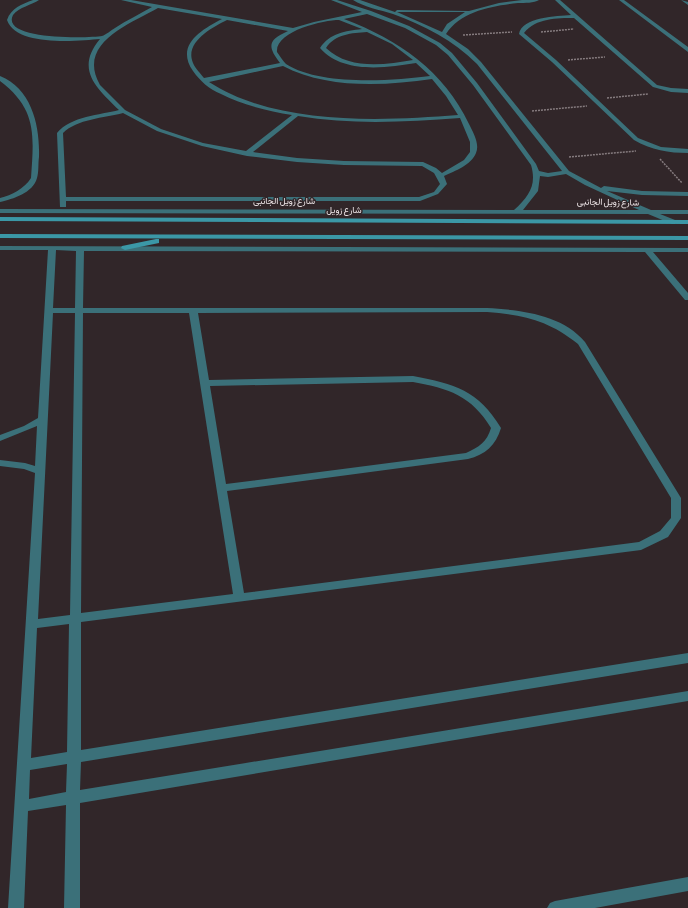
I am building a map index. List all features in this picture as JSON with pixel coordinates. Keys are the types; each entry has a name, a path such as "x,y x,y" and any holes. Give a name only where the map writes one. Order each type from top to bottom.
{"main road":[{"path":"189,220 190,212"},
{"name":"شارع زويل","path":"0,219 688,222"},
{"path":"256,220 264,228 264,231 258,237"},
{"path":"304,220 301,227 302,231 308,237"},
{"path":"0,236 688,238"},
{"path":"125,248 171,237"}],"street":[{"path":"37,0 10,12 6,17 6,22 9,27 26,34 54,39 105,36"},
{"path":"123,0 294,30"},
{"path":"333,0 407,26 450,54 479,89 534,166 537,173 537,185 532,196 517,211"},
{"path":"355,0 418,22 445,35 468,51 567,172 587,184 672,222"},
{"path":"382,9 433,12 473,11 502,4 537,0"},
{"path":"557,0 655,86 671,90 688,91"},
{"path":"621,0 688,50"},
{"path":"682,0 688,4"},
{"path":"63,199 420,200 436,193 444,184 442,175 423,164 333,163 247,154 175,135 146,124 124,111 105,96 94,81 91,65 95,50 105,36 157,6"},
{"path":"445,35 451,23 473,11"},
{"path":"368,12 294,30 282,35 275,42 273,49 276,57 284,64 298,71 318,77 341,81 392,82 432,77"},
{"path":"576,16 538,22 528,26 522,32 636,139 646,144 667,150 688,151"},
{"path":"228,18 201,34 193,42 189,52 192,66 204,81 232,96 250,103 296,114 339,119 384,121 462,116"},
{"path":"341,19 368,30 402,48 446,92 462,116 473,143 474,150 472,156 442,175"},
{"path":"368,30 338,35 326,41 323,48 328,56 363,65 386,66 416,61"},
{"path":"204,81 284,64"},
{"path":"0,78 12,85 25,100 34,117 37,136 34,178 32,183 22,192 0,200"},
{"path":"63,211 60,133 62,130 72,125 124,111"},
{"path":"247,154 296,114"},
{"path":"537,173 548,175 567,172"},
{"path":"587,184 629,192 688,194"},
{"name":"شارع زويل الجانبى","path":"0,211 688,212"},
{"path":"0,248 688,250"},
{"path":"16,908 52,248"},
{"path":"72,908 80,248"},
{"path":"647,250 688,298"},
{"path":"32,624 641,546 664,534 676,518 676,498 581,342 564,328 541,317 515,311 487,310 49,311"},
{"path":"194,311 239,598"},
{"path":"205,383 413,379 457,390 475,401 489,414 496,428 493,440 483,450 468,456 222,488"},
{"path":"0,438 27,428 43,420"},
{"path":"0,463 25,466 40,471"},
{"path":"24,765 688,658"},
{"path":"22,806 688,696"},
{"path":"554,908 688,884"}],"path":[{"path":"445,35 589,28"},
{"path":"554,61 620,56"},
{"path":"593,99 648,94"},
{"path":"519,112 600,105"},
{"path":"555,159 634,152 641,150 646,144 683,184"}]}
